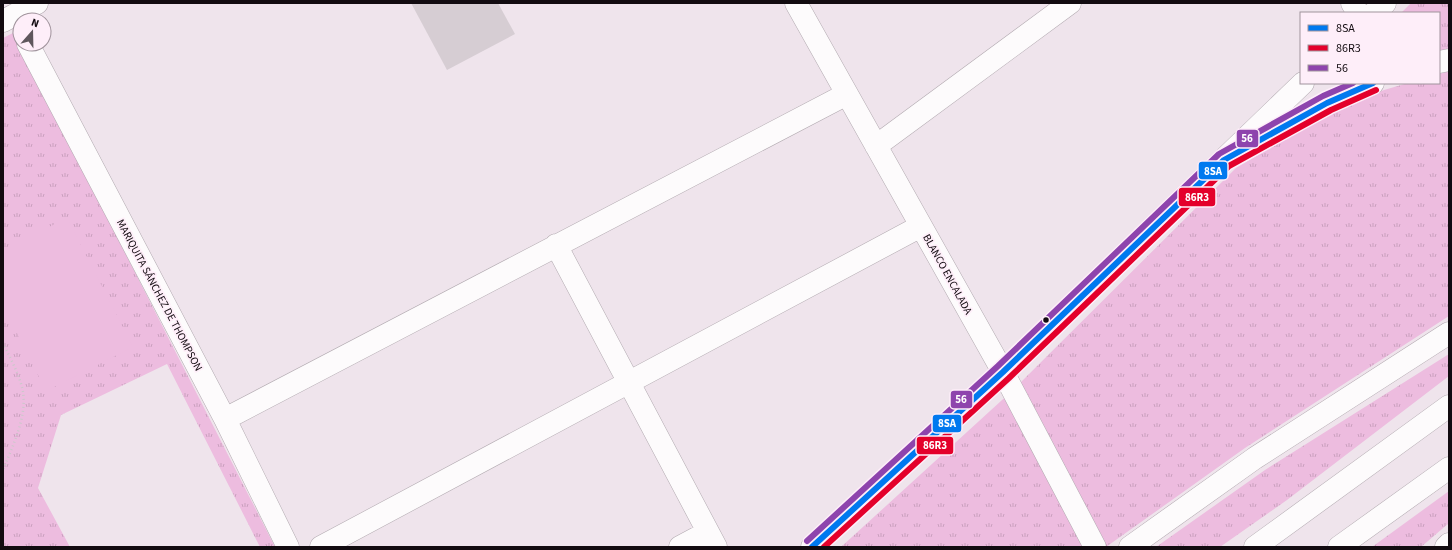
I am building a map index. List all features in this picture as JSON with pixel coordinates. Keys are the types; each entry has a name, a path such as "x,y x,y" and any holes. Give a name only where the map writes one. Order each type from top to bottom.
{"main road":[{"path":"11,17 37,3"},
{"path":"876,146 1070,3"},
{"path":"1352,3 1357,12"},
{"path":"1375,12 1384,3"},
{"name":"BLANCO ENCALADA","path":"800,4 847,94 1003,372 1095,547"},
{"name":"MARIQUITA SÁNCHEZ DE THOMPSON","path":"32,52 225,419 288,547"},
{"path":"812,547 1003,372 1301,84"},
{"path":"1224,160 1327,103 1371,84"},
{"path":"225,419 847,94"},
{"path":"321,547 921,226"},
{"path":"556,245 712,539 680,547"},
{"path":"1130,547 1255,458 1449,333"},
{"path":"1255,547 1449,406"},
{"path":"1339,547 1449,468"},
{"path":"1446,547 1449,544"}],"path":[{"path":"3,343 21,384 24,408 3,470"}],"green space":[{"path":"1411,3 1449,3 1449,50 1440,52 1440,12 1402,12"},
{"path":"12,34 12,52 23,52 275,547 260,547 167,364 61,415 38,488 70,547 3,547 3,38"},
{"path":"1449,71 1449,316 1245,448 1106,547 841,547 1013,390 1236,168 1332,111 1384,90 1405,84 1440,84 1440,74"},
{"path":"67,218 133,347 46,391 3,305 3,250"},
{"path":"1449,354 1449,376 1287,500 1220,547 1156,547 1265,470"},
{"path":"1449,491 1449,523 1421,547 1372,547"}],"building":[{"path":"411,3 498,3 515,34 447,70"}],"transit line":[{"name":"56","path":"807,541 998,366 1219,154 1323,96 1351,84"},
{"name":"8SA","path":"812,547 1003,372 1224,160 1327,103 1371,84"},
{"name":"86R3","path":"824,547 1009,378 1229,166 1331,110 1376,90"}]}
